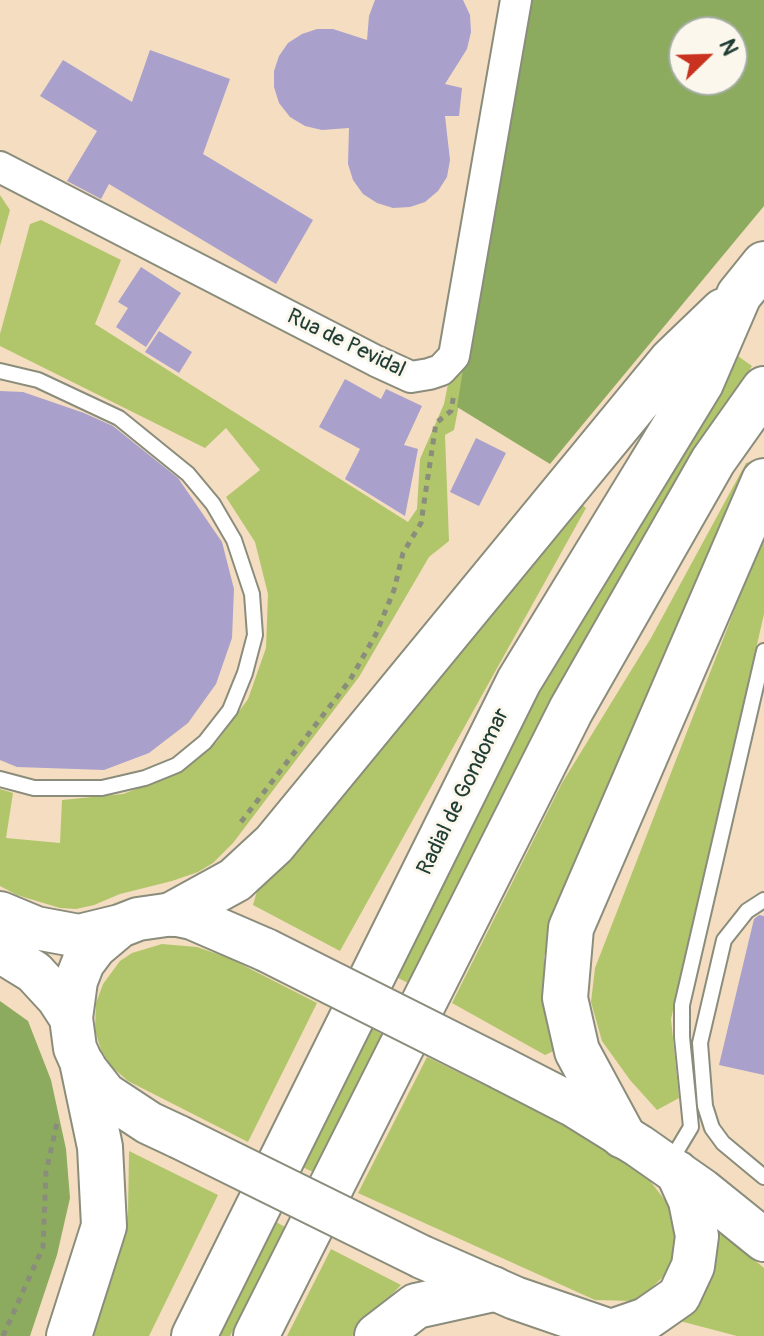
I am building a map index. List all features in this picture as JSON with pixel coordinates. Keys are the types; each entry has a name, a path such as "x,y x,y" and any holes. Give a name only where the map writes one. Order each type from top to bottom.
{"highway":[{"path":"173,914 235,880 274,844 672,360 751,279"},
{"name":"Radial de Gondomar","path":"194,1336 519,681 701,383 751,279"},
{"path":"256,1336 571,710 713,461 764,389"},
{"path":"623,1136 577,1051 565,998 571,928 764,481"},
{"path":"69,1336 104,1226 100,1147 83,1066"},
{"path":"377,1336 416,1306 493,1289"}],"main road":[{"path":"0,913 36,928 79,936 138,919 173,914 192,918 266,950 573,1105 672,1169 764,1240"},
{"path":"120,926 95,947 83,963 76,981 71,1018 75,1048 83,1066 105,1094 149,1123 493,1289 622,1333 646,1319 679,1296 693,1266 697,1236 690,1201 672,1169"},
{"path":"0,951 34,972 58,998 71,1018"}],"street":[{"name":"Rua de Pevidal","path":"0,167 376,361 411,377 429,374 441,370 454,356 516,0"}],"lane":[{"path":"0,371 38,380 119,418 188,474 213,504 234,540 252,594 255,635 245,673 230,710 205,742 177,765 145,778 102,788 34,788 0,779"},
{"path":"672,1169 691,1127 682,1005 764,651"},
{"path":"761,905 724,940 700,1043 705,1106 712,1128 723,1143 764,1177"}],"path":[{"path":"240,823 350,680 376,634 394,590 403,553 421,523 436,423 451,411"},
{"path":"3,1336 43,1247 46,1172 59,1110"}],"green space":[{"path":"523,0 764,0 764,206 550,464 457,407"},
{"path":"538,0 454,430 445,435 449,541 429,557 359,677 233,843 213,863 172,881 76,909 60,908 17,895 0,886 0,789 13,793 6,838 60,843 62,800 123,794 173,775 216,743 248,699 266,648 268,594 255,542 226,497 260,470 226,428 205,448 0,346 0,334 30,224 41,220 121,260 95,324 408,522 417,509 420,459 444,404 466,296"},
{"path":"0,195 10,210 0,246"},
{"path":"735,354 752,366 651,525 557,692 410,984 392,975 580,612"},
{"path":"761,459 544,956 544,986 551,1028 562,1047 545,1055 452,1003 562,783 651,638 746,463"},
{"path":"575,499 586,508 340,951 253,905 260,881"},
{"path":"764,534 764,614 671,1019 679,1098 657,1110 630,1080 602,1041 591,1002 595,968"},
{"path":"162,944 197,947 229,958 317,1003 248,1142 128,1081 112,1067 101,1050 95,1030 96,1003 103,984 120,961 132,953"},
{"path":"0,1001 28,1021 51,1080 66,1149 70,1198 57,1255 30,1336 0,1336"},
{"path":"364,1024 383,1035 315,1173 294,1163"},
{"path":"427,1057 574,1129 650,1181 675,1213 678,1229 675,1258 667,1273 633,1301 595,1300 358,1193"},
{"path":"129,1151 218,1195 149,1336 91,1336 114,1269 128,1214"},
{"path":"271,1219 285,1227 230,1336 212,1336"},
{"path":"721,1232 764,1268 764,1336 737,1336 680,1321 707,1281"},
{"path":"331,1249 401,1285 352,1336 287,1336"}],"building":[{"path":"375,0 463,0 470,15 471,32 467,49 445,84 462,88 459,116 445,116 450,160 447,177 438,191 425,202 410,207 393,208 363,194 353,180 348,164 349,128 322,130 305,126 290,117 279,103 274,87 274,71 279,56 288,43 302,34 317,29 333,29 367,40 369,16"},
{"path":"150,50 230,79 203,154 313,220 276,284 109,184 101,199 67,181 97,131 40,96 63,60 132,102"},
{"path":"141,267 181,293 146,347 116,327 128,308 118,302"},
{"path":"159,331 192,352 179,373 145,352"},
{"path":"345,379 381,399 386,389 422,406 404,445 418,449 405,516 345,479 360,449 319,427"},
{"path":"0,391 23,392 113,426 178,478 222,542 234,589 232,638 216,684 188,723 149,753 104,770 17,767 0,760"},
{"path":"476,438 506,453 479,506 450,492"},
{"path":"764,916 764,1075 719,1065 754,919"}]}
